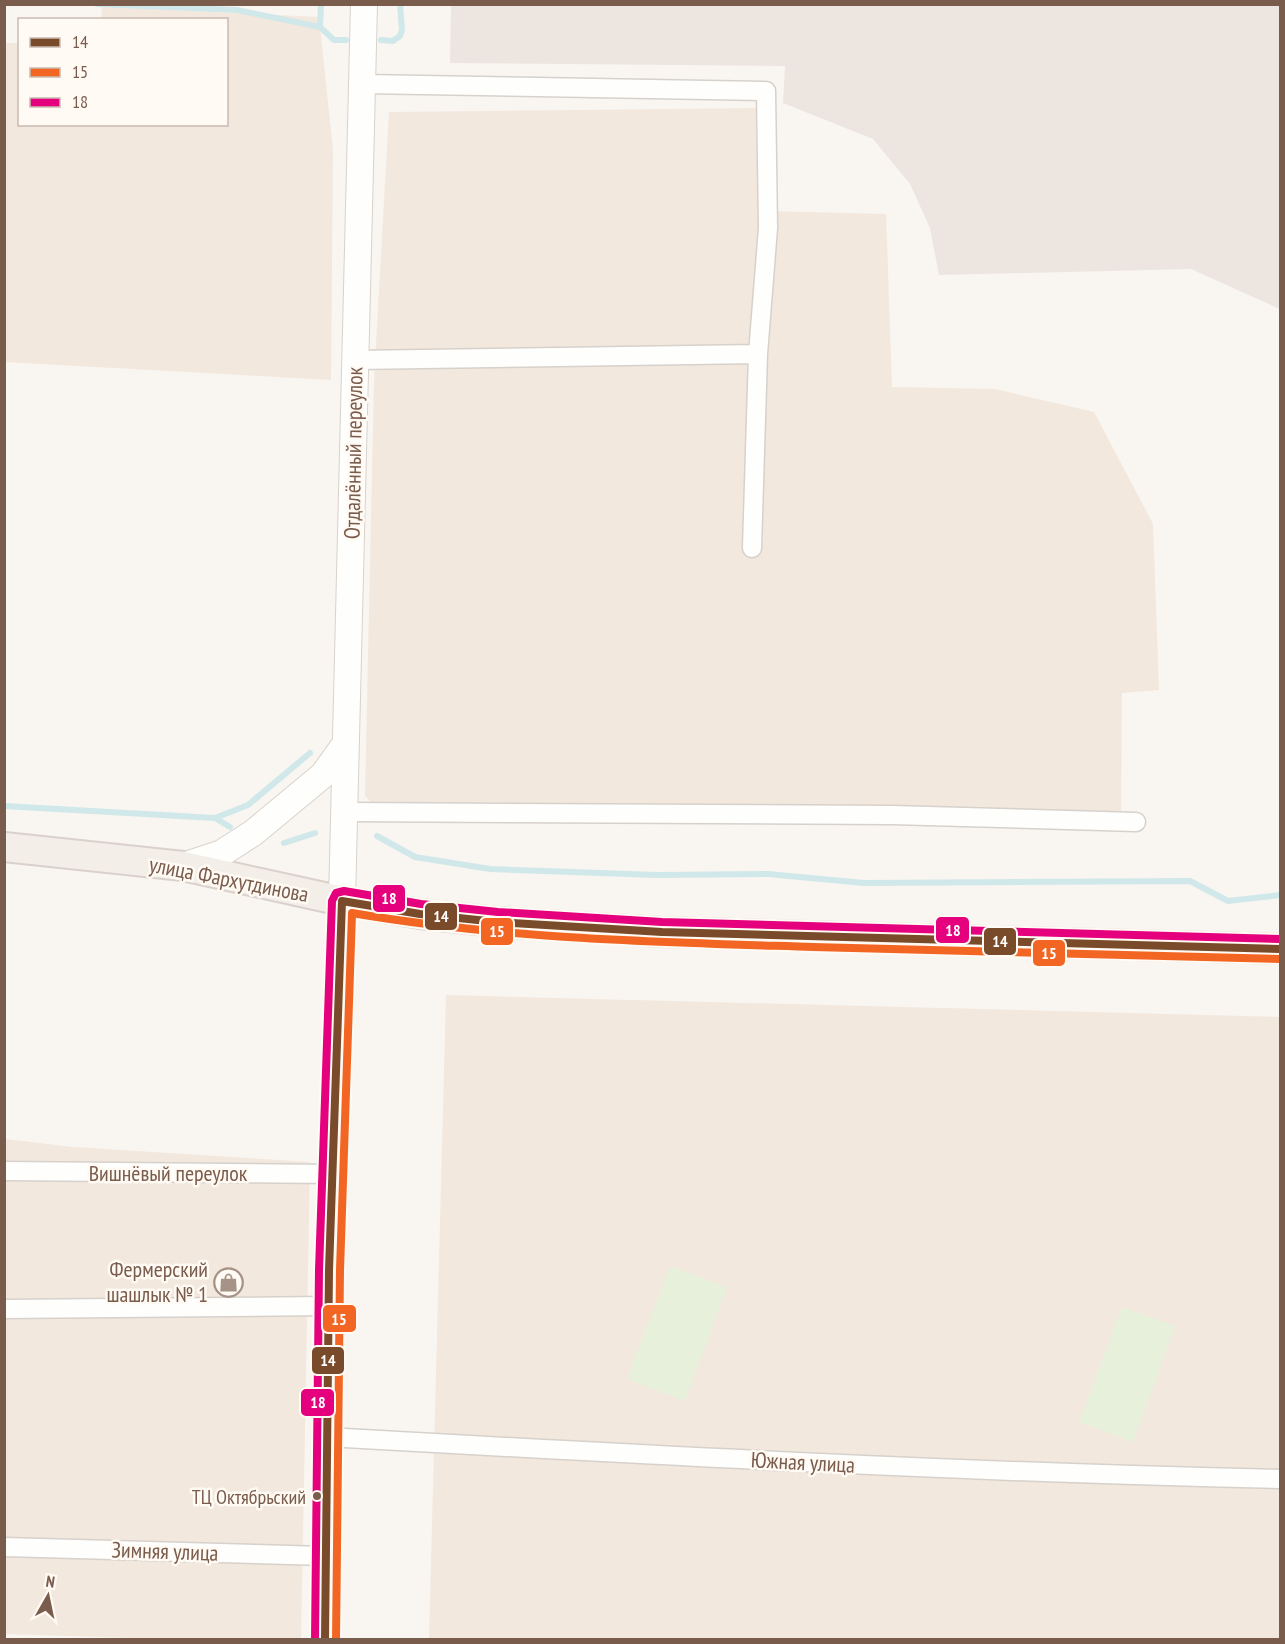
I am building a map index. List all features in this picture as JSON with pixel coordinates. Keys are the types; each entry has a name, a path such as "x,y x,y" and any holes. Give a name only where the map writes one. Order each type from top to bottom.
{"main road":[{"name":"Отдалённый переулок","path":"342,901 346,812 354,360 364,4"},
{"path":"183,866 222,853 253,833 323,775 346,743"},
{"name":"улица Фархутдинова","path":"4,847 183,866 342,901 442,916 662,932 1281,949"}],"street":[{"path":"363,84 766,90 768,228 758,354 753,548"},
{"path":"354,360 758,354"},
{"path":"346,812 892,815 1136,822"},
{"path":"325,1640 328,1306 334,1079 342,901"},
{"name":"Вишнёвый переулок","path":"4,1171 332,1174"},
{"path":"4,1309 328,1306"},
{"name":"Южная улица","path":"327,1437 600,1454 1015,1472 1281,1479"},
{"name":"Зимняя улица","path":"4,1546 325,1556"}],"shaded area":[{"path":"451,5 1280,5 1280,309 1191,269 939,275 930,228 910,184 873,139 783,103 785,66 450,63"},
{"path":"102,7 319,17 333,150 331,380 5,362 5,43 18,43 18,126 228,126 228,18 101,18"},
{"path":"759,108 764,211 886,214 892,387 995,389 1094,412 1153,524 1159,690 1122,693 1121,816 374,805 365,796 374,380 389,112"},
{"path":"446,995 1280,1017 1280,1639 429,1640"},
{"path":"5,1139 73,1147 310,1162 301,1639 161,1639 5,1634"}],"green space":[{"path":"670,1266 727,1287 685,1401 627,1379"},
{"path":"1122,1307 1175,1326 1133,1442 1079,1422"}],"waterway":[{"path":"97,4 237,10 320,27 334,40 346,40"},
{"path":"320,27 321,4"},
{"path":"381,40 393,41 400,36 402,30 400,4"},
{"path":"4,806 215,818 248,805 310,753"},
{"path":"215,818 230,827"},
{"path":"284,843 315,833"},
{"path":"377,836 415,857 490,869 657,875 768,874 864,883 1190,881 1228,901 1280,895"}],"transit line":[{"name":"18","path":"315,1640 319,1270 332,901 336,893 344,891 421,904 498,912 662,922 1280,939"},
{"name":"14","path":"325,1640 329,1270 342,901 420,914 497,922 662,932 1280,949"},
{"name":"15","path":"336,1640 340,1270 352,913 466,929 640,941 1280,959"}],"place":[{"name":"Фермерский шашлык № 1","path":"229,1282"},
{"name":"ТЦ Октябрьский","path":"317,1496"}]}
